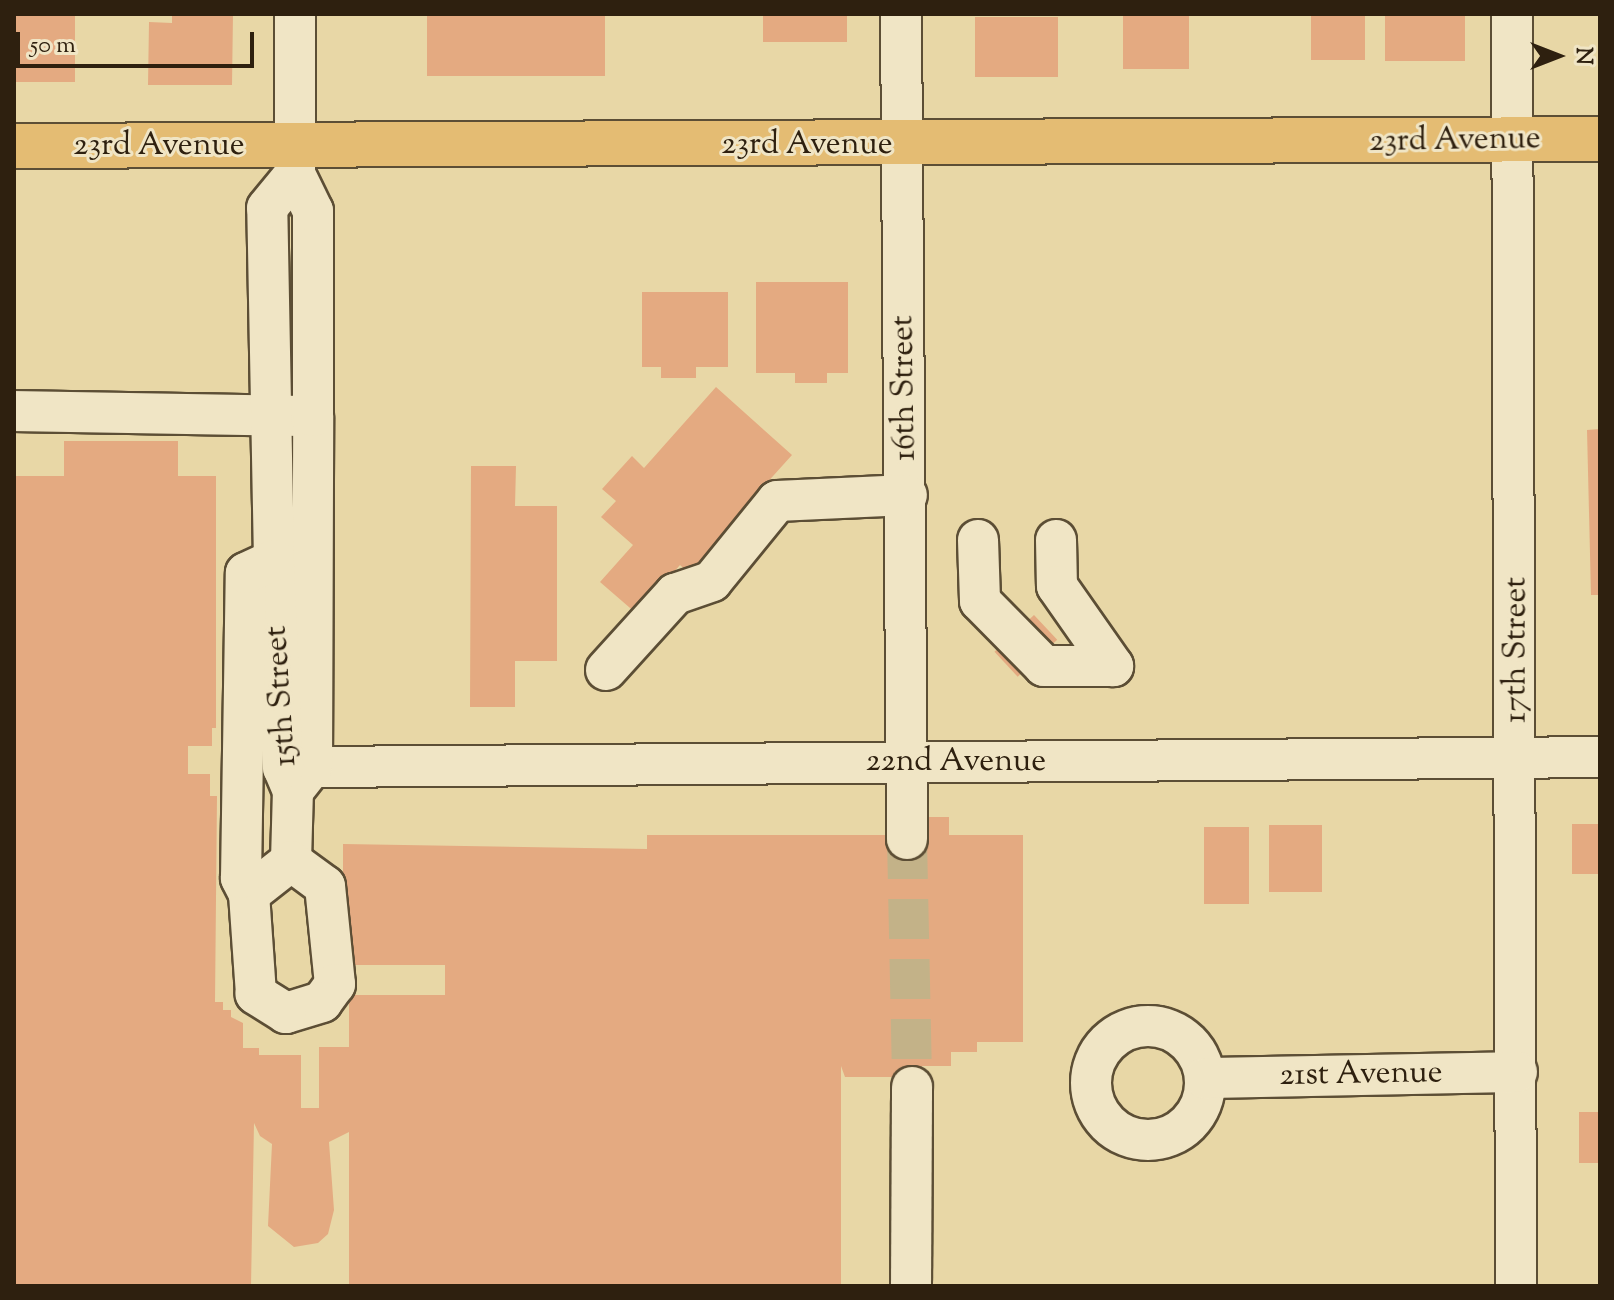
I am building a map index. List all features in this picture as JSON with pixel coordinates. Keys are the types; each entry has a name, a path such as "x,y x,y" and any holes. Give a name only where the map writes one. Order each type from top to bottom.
{"main road":[{"name":"23rd Avenue","path":"14,146 294,160 901,145 1600,139"}],"street":[{"name":"15th Street","path":"294,160 267,208 274,560 283,768 302,779 313,416 313,211 294,160 295,14"},
{"name":"16th Street","path":"901,14 909,763 907,839"},
{"name":"17th Street","path":"1512,14 1517,758 1516,1286"},
{"path":"14,411 313,416"},
{"path":"606,670 675,594 712,581 777,501 907,495"},
{"path":"978,540 980,601 1044,666 1113,666 1057,586 1056,540"},
{"path":"274,560 246,573 241,878 249,894 256,994 286,1013 322,1002 335,984 325,886 291,861"},
{"name":"22nd Avenue","path":"302,779 388,762 909,763 1600,757"},
{"path":"249,894 291,861 302,779"},
{"name":"21st Avenue","path":"1205,1078 1517,1072"},
{"path":"911,1286 912,1087"}],"building":[{"path":"14,14 75,14 75,82 14,82"},
{"path":"172,14 233,14 232,85 148,85 149,22 172,23"},
{"path":"427,14 605,14 605,76 427,76"},
{"path":"763,14 847,14 847,42 763,42"},
{"path":"1123,14 1189,14 1189,69 1123,69"},
{"path":"1311,14 1365,14 1365,60 1311,60"},
{"path":"1385,14 1465,14 1465,61 1385,61"},
{"path":"975,17 1058,17 1058,77 975,77"},
{"path":"756,282 848,282 848,373 827,373 827,383 795,383 795,373 756,373"},
{"path":"642,292 728,292 728,367 696,367 696,378 661,378 661,367 642,367"},
{"path":"716,387 792,455 727,527 734,533 694,578 680,565 637,614 600,582 633,545 601,517 616,501 602,489 632,456 644,468"},
{"path":"1600,429 1600,595 1591,595 1587,430"},
{"path":"64,441 178,441 178,476 216,476 216,728 212,728 212,746 188,746 188,774 210,774 210,796 217,796 215,1002 223,1002 223,1010 231,1010 231,1017 243,1023 243,1048 259,1048 259,1055 301,1055 301,1108 319,1108 319,1047 349,1047 349,995 445,995 445,965 343,965 343,844 647,849 647,835 896,835 896,817 949,817 949,835 1023,835 1023,1042 977,1042 977,1052 951,1052 951,1066 922,1066 922,1077 845,1077 841,1066 841,1286 349,1286 349,1132 329,1142 334,1210 328,1234 318,1243 294,1247 268,1226 272,1144 260,1136 254,1123 251,1286 14,1286 14,476 64,476"},
{"path":"471,466 516,466 515,506 557,506 557,661 515,661 515,707 470,707"},
{"path":"1034,615 1057,640 1018,677 995,652"},
{"path":"1572,824 1600,824 1600,874 1572,874"},
{"path":"1269,825 1322,825 1322,892 1269,892"},
{"path":"1204,827 1249,827 1249,904 1204,904"},
{"path":"1579,1112 1600,1112 1600,1163 1579,1163"}],"tunnel":[{"path":"907,839 912,1087"}]}
